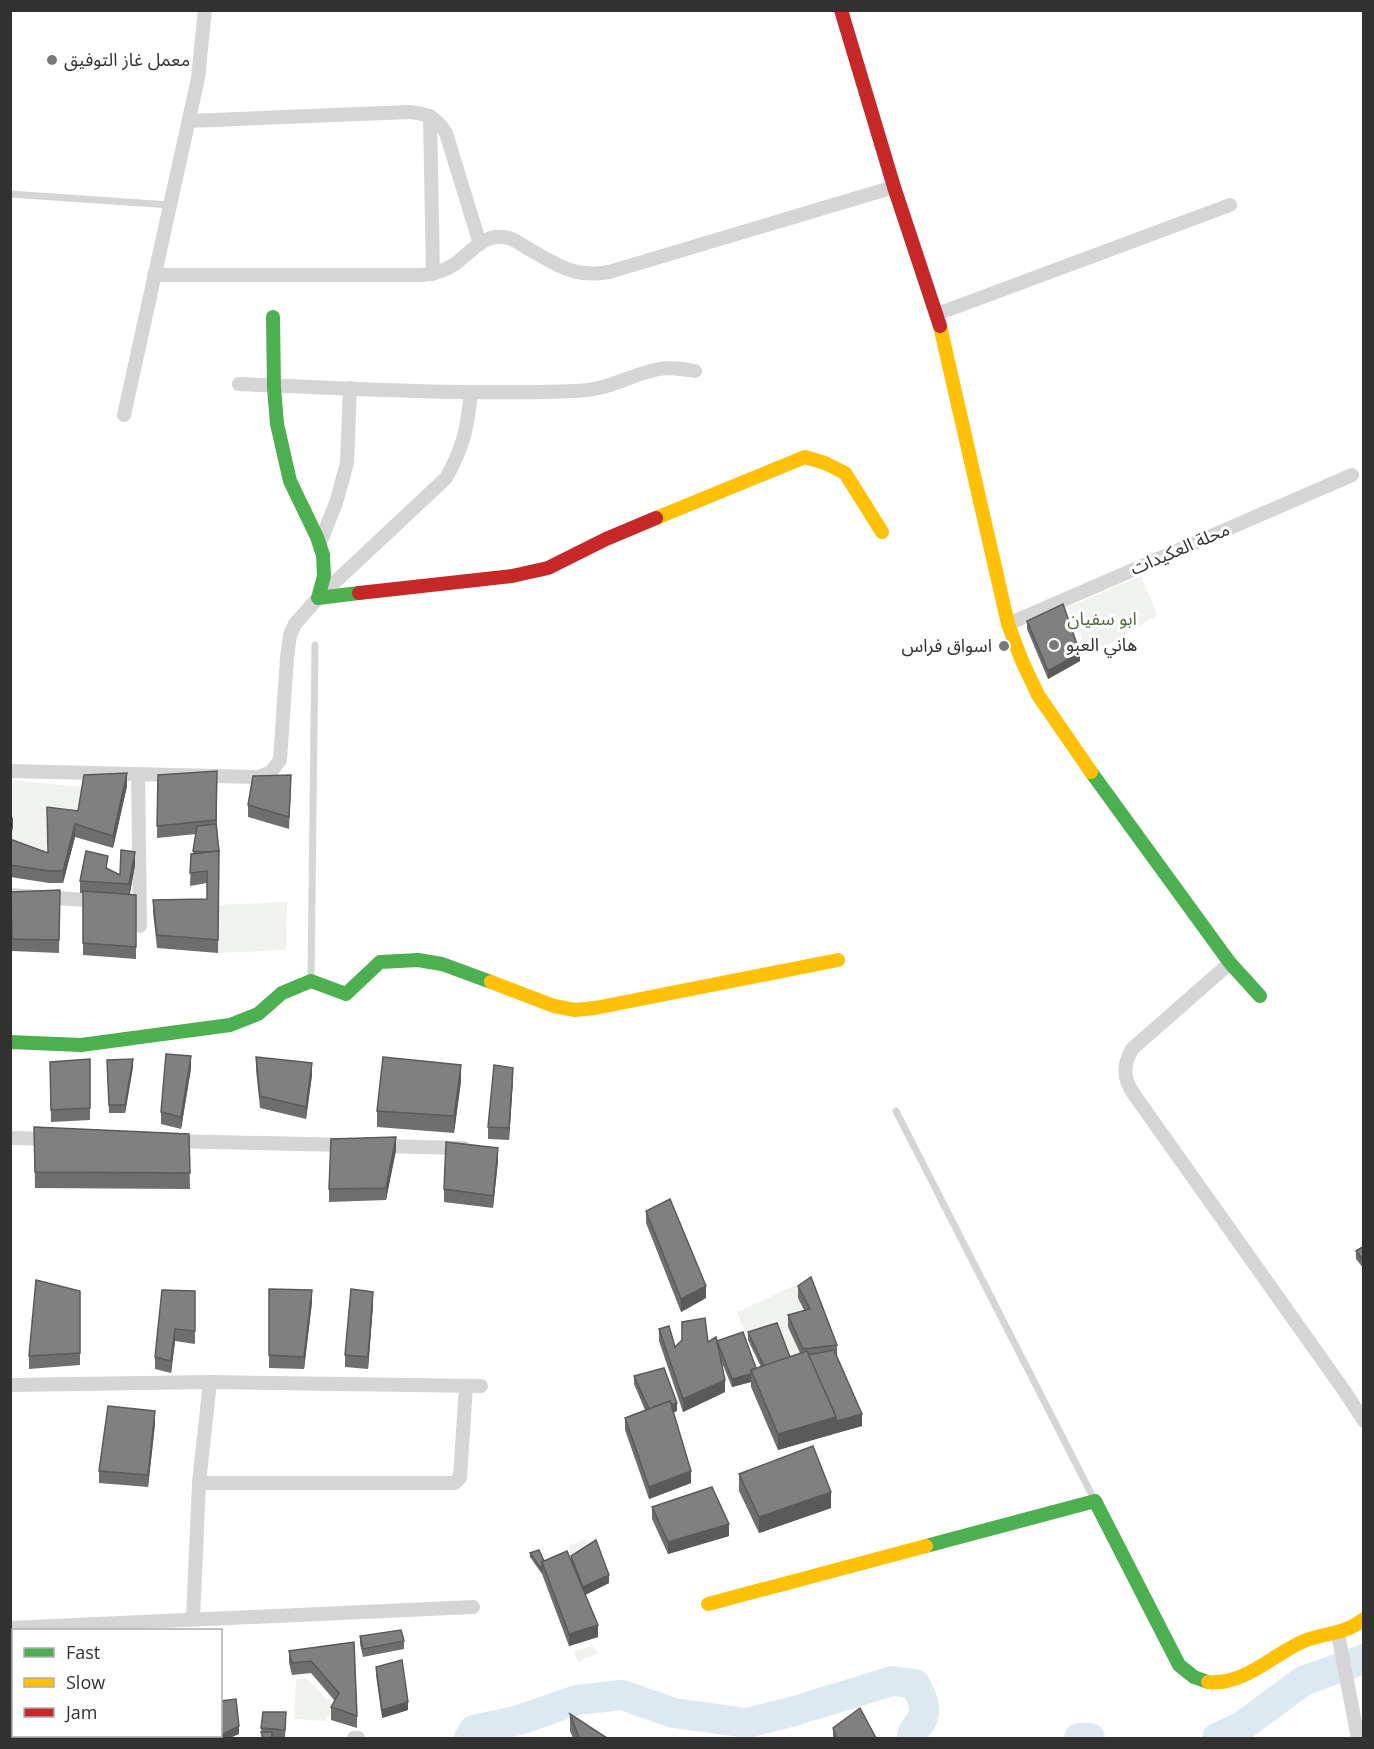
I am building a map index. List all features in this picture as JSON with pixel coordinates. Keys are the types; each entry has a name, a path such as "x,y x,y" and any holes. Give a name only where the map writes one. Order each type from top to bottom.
{"street":[{"path":"124,415 198,78 207,11"},
{"path":"844,11 894,188 937,314 1008,624 1026,673 1038,698 1230,963 1260,996"},
{"path":"189,121 409,112 430,116 439,122 446,133 480,244"},
{"path":"430,116 433,274"},
{"path":"154,275 433,274 455,264 489,238 501,236 512,238 569,271 593,275 894,188"},
{"path":"937,314 1230,205"},
{"path":"273,317 273,385 284,459 293,488 320,543 324,561 323,580 318,598"},
{"path":"239,384 471,393 591,391 661,369 678,368 695,371"},
{"path":"320,543 343,484 347,464 350,388"},
{"path":"10,771 259,777 271,772 280,760 290,636 295,624 318,598 446,478 460,454 468,426 471,393"},
{"path":"318,598 500,578 548,568 587,548 804,457 845,472 882,531"},
{"name":"محلة العكيدات","path":"1008,624 1352,475"},
{"path":"138,774 128,903 140,926"},
{"path":"10,895 128,903"},
{"path":"10,1042 81,1045 230,1025 258,1014 282,993 311,981 346,994 380,962 418,960 442,964 554,1006 585,1010 838,960"},
{"path":"1230,963 1132,1049 1127,1057 1125,1076 1133,1093 1364,1421"},
{"path":"10,1138 58,1139"},
{"path":"154,1141 476,1148"},
{"path":"10,1385 210,1382 481,1386"},
{"path":"193,1619 200,1483 210,1382"},
{"path":"200,1483 454,1484 460,1478 466,1386"},
{"path":"708,1604 1095,1502 1179,1665 1193,1677 1211,1683 1229,1681 1300,1642 1338,1635 1355,1627 1364,1619"},
{"path":"10,1628 473,1607"},
{"path":"1338,1635 1358,1738"}],"lane":[{"path":"10,194 170,205"},
{"path":"311,981 315,645"},
{"path":"896,1111 1095,1502"}],"green space":[{"name":"ابو سفيان","path":"1141,576 1157,615 1090,656 1068,607"},
{"path":"10,780 84,787 78,823 47,820 48,865 11,851"},
{"path":"287,902 286,950 218,953 217,905"},
{"path":"802,1282 811,1289 810,1321 803,1361 791,1369 748,1340 737,1312"},
{"path":"584,1539 592,1551 571,1559 569,1546"},
{"path":"592,1645 598,1653 578,1662 574,1652"},
{"path":"296,1679 307,1679 333,1706 326,1721 294,1719"}],"building":[{"name":"هاني العبو","path":"1063,604 1080,653 1048,671 1027,621"},
{"path":"217,771 216,820 157,826 158,775"},
{"path":"127,773 113,836 75,824 63,871 10,865 10,839 48,853 47,807 78,811 84,775"},
{"path":"291,775 289,817 248,805 253,776"},
{"path":"216,824 219,851 193,851 197,826"},
{"path":"121,850 135,852 129,884 80,881 86,851 108,856 106,868 120,875"},
{"path":"219,851 218,940 157,935 153,900 207,899 207,871 190,873 191,854"},
{"path":"60,890 59,940 12,939 11,892"},
{"path":"83,891 136,895 136,947 83,943"},
{"path":"166,1054 191,1056 181,1117 161,1112"},
{"path":"256,1057 312,1063 306,1107 260,1096"},
{"path":"383,1057 461,1065 454,1116 377,1111"},
{"path":"90,1059 90,1108 51,1110 50,1062"},
{"path":"133,1059 125,1105 109,1105 107,1060"},
{"path":"494,1065 513,1068 509,1128 488,1127"},
{"path":"34,1127 189,1134 190,1173 35,1172"},
{"path":"396,1137 386,1188 329,1189 331,1139"},
{"path":"446,1142 498,1148 493,1196 444,1189"},
{"path":"670,1199 706,1286 681,1299 646,1211"},
{"path":"1364,1246 1364,1261 1356,1251"},
{"path":"811,1277 837,1345 803,1349 788,1315 810,1309 798,1286"},
{"path":"36,1280 80,1291 80,1353 29,1356"},
{"path":"269,1289 312,1290 304,1357 269,1355"},
{"path":"351,1289 373,1292 368,1357 345,1355"},
{"path":"162,1290 195,1291 195,1331 175,1329 171,1361 155,1357"},
{"path":"705,1318 708,1342 716,1337 725,1380 683,1399 659,1329 669,1326 675,1347 682,1340 682,1322"},
{"path":"777,1323 790,1357 764,1366 748,1332"},
{"path":"743,1332 756,1368 751,1370 751,1374 732,1379 717,1341"},
{"path":"834,1350 862,1414 836,1421 808,1355"},
{"path":"807,1351 836,1417 778,1434 751,1370"},
{"path":"664,1368 677,1403 671,1405 670,1401 649,1409 634,1376"},
{"path":"670,1401 691,1471 649,1487 625,1418"},
{"path":"108,1406 155,1411 148,1475 99,1471"},
{"path":"813,1446 831,1492 759,1517 739,1474"},
{"path":"712,1487 729,1524 668,1542 652,1507"},
{"path":"596,1540 609,1575 583,1587 571,1556"},
{"path":"539,1550 544,1561 542,1570 530,1553"},
{"path":"567,1551 598,1625 569,1634 542,1562"},
{"path":"401,1630 404,1641 363,1649 360,1636"},
{"path":"354,1642 357,1716 331,1707 339,1693 311,1661 292,1663 289,1651"},
{"path":"402,1660 408,1702 382,1710 376,1667"},
{"path":"10,1678 12,1678 12,1705 10,1705"},
{"path":"236,1699 239,1726 222,1734 222,1701"},
{"path":"860,1708 876,1738 837,1738 833,1728"},
{"path":"263,1712 286,1712 285,1730 261,1728"},
{"path":"570,1714 607,1738 579,1738"},
{"path":"261,1732 272,1732 272,1738 263,1738"},
{"path":"96,1737 96,1738 37,1738"},
{"path":"104,1737 141,1737 141,1738"},
{"path":"146,1737 182,1738 147,1738"}],"waterway":[{"path":"1217,1738 1241,1727 1303,1681 1364,1659"},
{"path":"469,1738 474,1730 519,1720 577,1700 622,1695 674,1713 747,1723 892,1681 915,1684 922,1700 923,1717 913,1732 912,1738"},
{"path":"1079,1738 1090,1738"}],"traffic: fast":[{"path":"273,317 277,424 290,481 317,537 323,555 324,576 318,598 359,593"},
{"path":"1091,772 1230,963 1260,996"},
{"path":"10,1042 81,1045 230,1025 258,1014 282,993 311,981 346,994 380,962 418,960 442,964 491,982"},
{"path":"926,1546 1095,1501 1179,1665 1194,1677 1208,1682"}],"traffic: slow":[{"path":"940,326 1008,624 1038,695 1091,772"},
{"path":"656,518 805,457 825,463 845,473 882,532"},
{"path":"491,982 554,1006 575,1010 838,960"},
{"path":"708,1604 926,1546"},
{"path":"1208,1682 1234,1679 1304,1641 1342,1631 1364,1619"}],"traffic: jam":[{"path":"841,10 894,187 940,326"},
{"path":"359,593 512,576 548,568 606,539 656,518"}],"place":[{"name":"معمل غاز التوفيق","path":"52,60"},
{"name":"هاني العبو","path":"1054,645"},
{"name":"اسواق فراس","path":"1004,646"}]}
